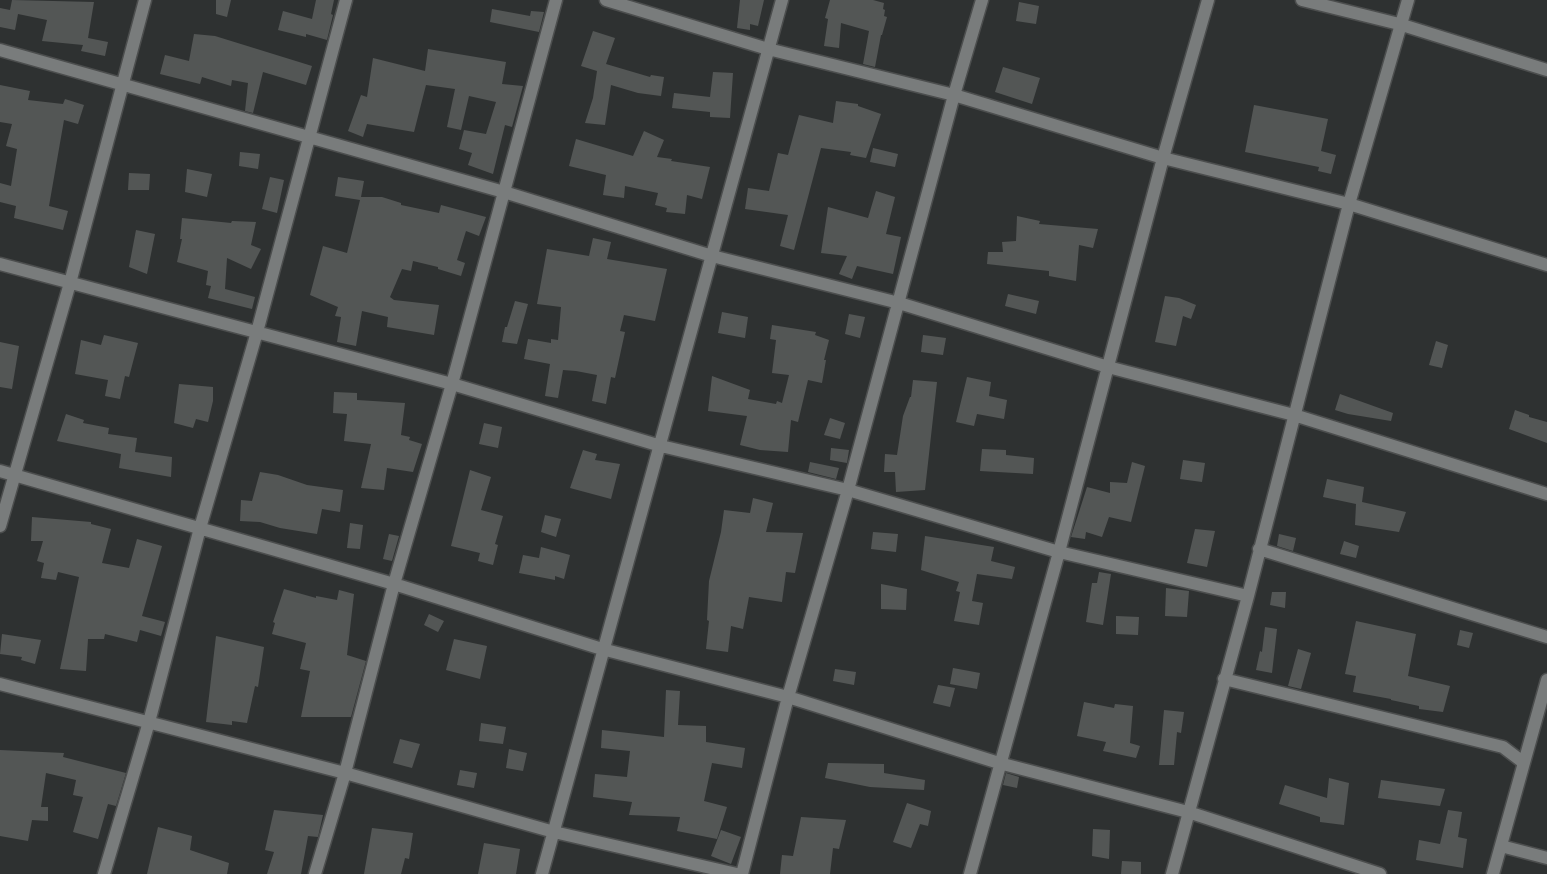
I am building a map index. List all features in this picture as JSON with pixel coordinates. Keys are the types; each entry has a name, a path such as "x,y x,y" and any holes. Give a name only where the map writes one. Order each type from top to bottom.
{"street":[{"path":"0,526 70,283 145,0"},
{"path":"104,874 149,722 200,528 257,332 346,0"},
{"path":"315,874 345,773 394,584 452,384 556,0"},
{"path":"606,0 768,49 954,95 1163,158 1349,204 1547,265"},
{"path":"542,874 602,649 661,446 782,0"},
{"path":"742,874 788,697 848,490 954,95 982,0"},
{"path":"970,874 999,763 1059,552 1163,158 1208,0"},
{"path":"1302,0 1399,24 1547,70"},
{"path":"1172,874 1248,596 1258,549 1349,204 1399,24 1408,0"},
{"path":"0,50 504,192 712,256 899,303 1108,367 1294,414 1547,494"},
{"path":"0,264 452,384 661,446 848,490 1059,552 1248,596"},
{"path":"0,471 394,584 602,649 788,697 999,763 1188,812 1380,874"},
{"path":"1258,549 1547,637"},
{"path":"1224,679 1503,747 1524,763"},
{"path":"1493,874 1524,763 1543,708 1547,680"},
{"path":"0,684 345,773 554,832 737,874"},
{"path":"1501,846 1547,858"}],"building":[{"path":"12,0 94,2 88,38 108,42 105,56 81,51 83,45 42,41 47,20 18,14 15,30 0,27 0,8 10,10"},
{"path":"216,0 231,0 227,17 216,14"},
{"path":"316,0 334,0 331,14 333,15 327,40 306,34 306,37 278,30 283,11 312,19"},
{"path":"740,0 764,0 758,26 750,24 750,30 737,28"},
{"path":"830,0 873,0 884,3 884,16 887,17 881,35 875,67 863,64 869,31 841,23 839,48 824,46 828,19 825,18"},
{"path":"1019,2 1039,6 1036,24 1016,21"},
{"path":"492,9 530,16 531,11 544,12 539,32 490,22"},
{"path":"593,31 615,38 606,64 650,77 651,75 664,77 661,96 638,93 611,85 605,125 585,123 593,98 597,71 581,66"},
{"path":"194,34 215,36 312,66 306,85 263,72 253,113 245,111 248,83 232,80 231,86 202,77 200,84 160,74 165,55 189,61"},
{"path":"428,49 506,62 502,84 523,86 512,127 505,125 493,174 468,165 472,153 459,149 464,130 486,134 496,102 469,96 461,130 447,127 455,89 426,85 414,132 367,124 363,137 348,131 361,95 367,97 373,58 425,71"},
{"path":"1003,67 1040,78 1032,104 995,92"},
{"path":"713,72 733,73 730,118 710,117 710,112 672,108 674,93 710,97"},
{"path":"0,85 30,91 28,100 63,104 65,99 84,105 78,124 64,120 49,206 68,211 63,230 14,218 16,206 0,202 0,183 11,186 17,149 6,146 12,124 0,122"},
{"path":"836,101 858,104 858,106 881,114 866,158 850,155 851,152 821,148 794,250 780,246 788,215 745,209 748,188 769,191 778,153 788,155 799,115 833,123"},
{"path":"1254,105 1328,119 1321,151 1336,155 1331,174 1318,171 1319,167 1245,152"},
{"path":"644,131 664,140 657,157 710,167 702,199 687,195 685,214 666,212 667,208 655,205 658,193 625,186 624,198 603,195 606,175 569,166 576,139 633,156"},
{"path":"873,148 898,154 895,167 870,162"},
{"path":"240,152 260,154 258,169 239,166"},
{"path":"187,169 212,174 207,197 185,192"},
{"path":"129,173 150,174 149,190 128,190"},
{"path":"270,177 284,180 277,213 262,209"},
{"path":"338,177 364,181 361,197 382,197 401,203 401,205 439,213 441,205 486,217 479,236 466,231 457,260 465,263 461,276 438,269 438,267 413,261 411,271 402,269 390,297 394,300 439,305 434,335 387,327 388,317 362,311 356,346 337,342 341,317 335,316 338,307 310,295 323,246 347,253 360,200 335,196"},
{"path":"876,191 895,197 886,234 901,237 893,274 857,266 852,279 839,274 847,256 821,253 828,207 868,218"},
{"path":"1017,216 1040,221 1039,224 1098,229 1093,248 1079,245 1076,281 1049,276 1049,271 987,264 988,252 1003,252 1002,242 1016,241"},
{"path":"182,218 231,223 232,221 256,222 251,245 261,249 251,269 227,258 225,289 255,297 252,309 208,298 211,286 206,285 208,271 177,262 182,239 180,239"},
{"path":"136,230 155,234 147,274 129,267"},
{"path":"593,238 611,242 607,259 667,269 655,321 624,315 620,331 625,332 615,378 611,377 606,404 592,401 597,375 576,371 563,370 558,398 545,396 550,364 524,359 528,339 551,343 551,339 558,340 561,307 537,304 547,249 589,256"},
{"path":"1008,294 1039,301 1036,314 1005,306"},
{"path":"1165,296 1179,298 1196,305 1191,319 1183,316 1176,346 1155,342"},
{"path":"515,301 528,304 517,344 502,342 505,327 507,327"},
{"path":"722,312 748,317 745,338 718,333"},
{"path":"849,314 865,317 860,338 845,334"},
{"path":"772,325 816,332 815,335 829,340 824,360 826,360 822,383 808,380 798,422 791,420 788,452 760,450 740,445 747,416 708,411 712,376 750,390 748,399 776,404 777,401 782,403 789,375 772,373 776,340 770,339"},
{"path":"104,335 138,343 129,377 125,376 120,399 105,396 108,380 75,374 81,340 101,345"},
{"path":"923,335 946,338 943,355 921,352"},
{"path":"1436,341 1448,345 1442,368 1429,365"},
{"path":"0,342 19,346 12,389 0,387"},
{"path":"967,377 991,382 989,396 1007,400 1004,419 977,414 974,426 956,422"},
{"path":"913,380 937,382 925,490 896,492 895,472 884,472 885,454 897,455 903,416 911,397"},
{"path":"179,384 213,387 213,401 208,422 196,419 193,428 174,423"},
{"path":"334,392 357,393 357,400 405,403 401,435 410,437 409,440 422,444 413,472 387,468 384,490 361,488 371,444 344,441 347,414 333,413"},
{"path":"1340,394 1393,413 1391,421 1335,410"},
{"path":"1515,410 1529,415 1529,417 1547,422 1547,443 1509,429"},
{"path":"66,414 84,420 83,423 109,428 108,434 137,438 135,452 172,457 171,477 119,468 121,454 57,441"},
{"path":"830,418 845,423 840,439 824,435"},
{"path":"484,423 502,427 498,448 479,444"},
{"path":"831,448 849,450 847,463 830,460"},
{"path":"982,449 1006,450 1006,455 1034,458 1033,474 980,471"},
{"path":"583,450 597,454 595,460 620,464 611,499 570,488"},
{"path":"1183,460 1205,463 1202,482 1180,479"},
{"path":"810,462 839,468 836,479 808,472"},
{"path":"1132,462 1145,466 1131,522 1109,517 1102,537 1086,532 1085,539 1071,537 1087,487 1110,493 1110,482 1127,483"},
{"path":"470,470 491,477 481,510 503,516 495,544 498,545 493,565 478,561 480,553 451,546"},
{"path":"260,472 278,475 307,485 343,490 340,512 322,509 317,534 280,528 260,522 240,521 241,500 252,501"},
{"path":"1327,479 1364,487 1362,502 1406,512 1399,532 1355,525 1356,504 1323,497"},
{"path":"753,498 773,503 766,532 803,533 795,573 786,572 782,602 749,597 743,629 731,626 728,652 706,649 709,621 707,620 709,581 721,532 724,510 750,513"},
{"path":"545,515 561,519 556,537 541,532"},
{"path":"32,517 91,522 91,524 111,529 102,563 129,568 137,539 162,546 142,616 165,622 161,636 140,630 137,642 105,634 104,639 88,639 86,671 60,669 79,577 58,572 56,580 41,578 44,563 37,561 43,541 31,541"},
{"path":"350,523 363,525 360,549 347,548"},
{"path":"1195,529 1215,531 1207,567 1187,563"},
{"path":"873,532 898,534 896,552 871,549"},
{"path":"389,534 399,536 392,561 383,559"},
{"path":"1279,534 1296,538 1293,551 1277,546"},
{"path":"925,536 994,547 991,561 1015,567 1012,579 977,574 972,601 983,603 979,625 954,621 960,592 956,591 959,582 921,570"},
{"path":"1344,541 1359,546 1356,558 1340,554"},
{"path":"541,547 570,555 564,579 555,576 555,580 519,573 523,555 539,558"},
{"path":"1099,572 1111,574 1103,625 1086,622 1092,583 1097,583"},
{"path":"881,584 907,589 906,610 881,609"},
{"path":"1166,588 1189,591 1187,617 1165,616"},
{"path":"284,589 316,598 316,596 337,600 339,590 354,594 347,655 366,661 351,717 301,717 310,671 300,669 306,643 272,634 275,623 273,622"},
{"path":"1272,592 1286,592 1285,608 1270,605"},
{"path":"429,614 444,621 438,632 424,625"},
{"path":"1116,616 1139,617 1138,635 1116,634"},
{"path":"1356,621 1416,634 1408,676 1450,686 1443,712 1419,709 1419,706 1353,692 1356,676 1345,674"},
{"path":"1265,627 1277,629 1272,673 1256,670 1260,651 1262,652"},
{"path":"1460,630 1473,633 1469,648 1457,645"},
{"path":"2,634 41,640 35,664 21,660 22,657 0,654"},
{"path":"216,636 264,647 258,687 255,686 247,723 232,721 232,725 206,722"},
{"path":"454,639 487,646 480,679 446,670"},
{"path":"1298,649 1311,653 1301,689 1288,686"},
{"path":"953,668 980,673 977,689 950,684"},
{"path":"835,669 856,672 854,685 833,681"},
{"path":"938,685 955,688 950,707 933,703"},
{"path":"666,690 680,691 678,725 706,726 706,742 745,748 742,768 712,763 704,801 727,807 717,839 677,831 680,817 629,815 632,802 593,797 595,774 627,777 630,751 601,748 602,730 664,737"},
{"path":"1084,702 1114,708 1115,704 1133,706 1130,743 1140,746 1136,758 1103,751 1106,742 1077,736"},
{"path":"1164,710 1184,712 1181,733 1177,732 1174,765 1159,765"},
{"path":"481,723 506,727 503,744 479,741"},
{"path":"400,739 420,744 412,768 393,763"},
{"path":"509,749 527,753 523,771 506,768"},
{"path":"0,750 64,753 63,757 126,773 116,806 108,804 98,839 73,832 83,797 73,795 76,780 46,773 41,807 48,807 48,821 32,820 28,841 0,836"},
{"path":"828,763 884,764 884,773 925,780 924,790 870,787 825,778"},
{"path":"460,770 477,773 474,788 457,785"},
{"path":"1006,773 1019,777 1017,788 1003,785"},
{"path":"1329,778 1349,783 1344,825 1320,822 1320,817 1279,804 1285,785 1327,798"},
{"path":"1381,780 1445,789 1440,806 1378,798"},
{"path":"907,803 931,811 928,826 920,824 911,848 893,842"},
{"path":"274,810 323,815 318,837 308,836 301,874 267,874 274,852 265,850"},
{"path":"1448,810 1462,812 1458,837 1467,839 1463,868 1416,860 1419,840 1440,844"},
{"path":"801,817 846,820 839,849 833,848 830,874 780,874 782,855 793,856"},
{"path":"158,827 192,836 190,850 229,863 227,874 147,874"},
{"path":"372,828 413,833 409,859 405,858 401,874 364,874"},
{"path":"1093,829 1110,830 1109,859 1092,856"},
{"path":"721,830 741,837 731,864 711,856"},
{"path":"484,843 520,849 516,874 478,874"},
{"path":"1122,861 1141,862 1141,874 1121,874"}]}
